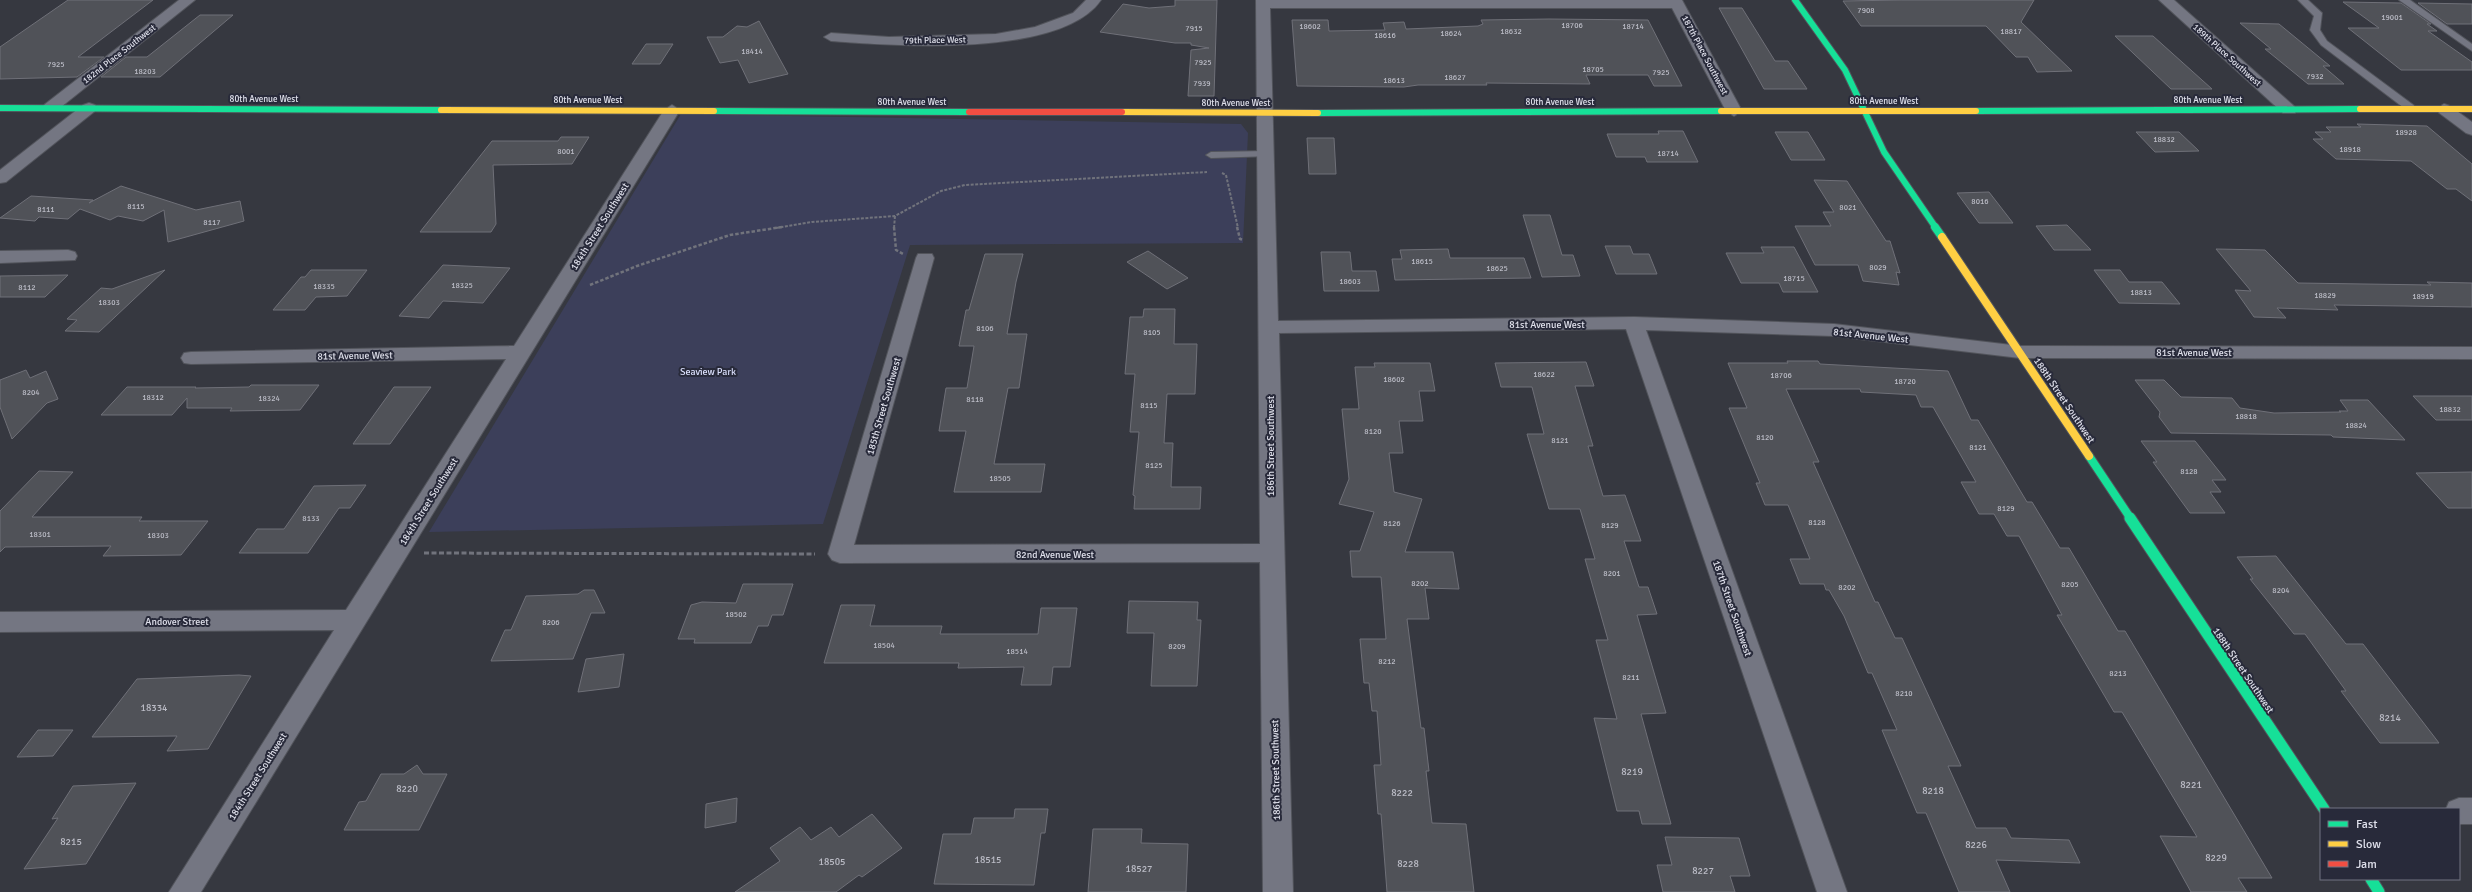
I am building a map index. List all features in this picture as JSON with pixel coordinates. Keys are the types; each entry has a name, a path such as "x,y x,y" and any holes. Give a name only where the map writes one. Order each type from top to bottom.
{"street":[{"name":"182nd Place Southwest","path":"50,108 188,0"},
{"name":"79th Place West","path":"831,37 889,41 996,38 1038,31 1078,16 1094,0"},
{"name":"188th Street Southwest","path":"1795,0 1845,70 1884,152 2020,352 2323,808"},
{"name":"189th Place Southwest","path":"2166,0 2289,110"},
{"path":"1263,2 1676,2"},
{"name":"186th Street Southwest","path":"1263,2 1268,247 1270,553 1278,892"},
{"name":"187th Place Southwest","path":"1676,2 1734,111"},
{"name":"80th Avenue West","path":"0,108 1266,113 2472,109"},
{"path":"0,178 89,108"},
{"path":"2444,109 2472,130"},
{"name":"184th Street Southwest","path":"184,892 355,620 552,300 672,110"},
{"path":"0,257 68,256"},
{"name":"185th Street Southwest","path":"840,554 925,258"},
{"name":"81st Avenue West","path":"1269,327 1634,323 1834,330 2020,352 2472,353"},
{"name":"187th Street Southwest","path":"1634,323 1832,892"},
{"name":"81st Avenue West","path":"191,358 520,352"},
{"name":"82nd Avenue West","path":"840,554 1270,553"},
{"name":"Andover Street","path":"0,622 355,620"},
{"path":"2460,811 2472,811"},
{"path":"2372,880 2379,892"}],"lane":[{"path":"2303,0 2319,15 2315,30 2324,43 2412,109"},
{"path":"2404,0 2472,48"},
{"path":"1211,155 1266,154"}],"path":[{"path":"1218,171 1226,175 1240,239 1268,247"},
{"path":"552,300 636,266 730,235 812,222 896,216 942,191 965,185 1210,172"},
{"path":"896,216 894,232 896,250 908,256 925,258"},
{"path":"396,553 840,554"}],"green space":[{"name":"Seaview Park","path":"681,114 1241,124 1248,133 1243,243 910,245 823,524 429,532"}],"building":[{"path":"68,0 153,0 78,57 104,57 77,77 0,79 0,47"},
{"path":"1175,0 1217,0 1214,96 1188,96 1191,50 1209,48 1191,45 1191,43 1175,43 1100,32 1123,4 1149,8 1175,6"},
{"path":"2034,0 2021,22 2072,71 2037,72 2028,57 2016,57 1986,26 1861,26 1843,1"},
{"path":"2343,2 2401,3 2431,24 2427,24 2437,31 2428,31 2472,62 2472,70 2401,70 2348,28 2379,28"},
{"path":"2418,3 2472,4 2472,24 2447,24"},
{"path":"1719,8 1742,8 1775,61 1788,61 1807,89 1764,89"},
{"path":"200,15 233,15 160,77 101,77 126,57 147,57"},
{"path":"1292,20 1328,20 1329,31 1385,30 1383,23 1404,22 1406,29 1478,26 1483,24 1481,20 1648,20 1682,86 1654,86 1648,75 1586,75 1590,84 1486,83 1487,85 1418,85 1404,87 1297,86"},
{"path":"759,21 788,74 749,83 738,60 720,63 707,37 723,37 737,26 747,27"},
{"path":"2240,23 2279,24 2330,66 2323,66 2344,84 2308,84 2265,49 2271,49"},
{"path":"2115,36 2153,36 2212,89 2171,89"},
{"path":"646,44 673,44 660,64 632,64"},
{"path":"2357,124 2427,126 2472,164 2472,201 2456,189 2447,189 2411,161 2336,159 2313,139 2323,139 2315,132 2331,132 2326,127 2361,127"},
{"path":"1658,131 1683,131 1698,162 1647,162 1645,157 1616,157 1607,134 1659,134"},
{"path":"1775,132 1808,132 1825,160 1791,160"},
{"path":"2136,132 2179,132 2199,151 2155,152"},
{"path":"561,137 589,137 572,164 493,165 496,224 491,232 420,232 492,141 558,141"},
{"path":"1307,138 1334,138 1336,174 1309,174"},
{"path":"1814,180 1847,181 1886,241 1890,241 1900,273 1896,272 1899,285 1863,281 1858,265 1815,265 1795,226 1831,226 1823,212 1834,212"},
{"path":"121,186 196,210 240,201 244,221 168,242 164,210 143,221 118,216 110,220 80,209 68,219 39,217 35,221 0,218 31,196 93,200 89,203"},
{"path":"1989,192 2013,223 1979,223 1957,193"},
{"path":"1523,215 1550,215 1562,255 1573,255 1580,276 1542,277"},
{"path":"2067,225 2091,250 2054,250 2036,226"},
{"path":"1605,246 1630,246 1633,254 1649,254 1657,274 1616,274"},
{"path":"1761,247 1794,247 1818,292 1783,292 1779,283 1741,283 1726,253 1764,253"},
{"path":"1448,249 1450,258 1524,258 1531,278 1395,280 1392,259 1402,259 1400,250"},
{"path":"2216,249 2265,250 2298,283 2431,285 2427,282 2472,283 2472,307 2334,305 2338,310 2277,308 2286,318 2254,317 2235,290 2251,291"},
{"path":"1148,251 1188,278 1167,289 1127,262"},
{"path":"1321,252 1350,252 1352,271 1376,271 1379,291 1324,291"},
{"path":"985,254 1023,254 1016,282 1007,334 1027,334 1019,388 1008,388 994,464 1045,464 1041,492 954,492 966,431 939,431 946,388 967,388 974,346 959,346 966,310 969,310"},
{"path":"443,265 510,268 483,303 443,301 429,318 399,316"},
{"path":"165,270 99,332 65,331 77,320 67,319 101,288 112,289"},
{"path":"311,270 367,270 347,296 316,297 305,310 273,310 301,277 305,277"},
{"path":"2094,270 2120,270 2129,282 2162,282 2180,304 2119,303"},
{"path":"68,275 45,297 0,297 0,276"},
{"path":"1144,309 1175,309 1174,344 1197,344 1195,394 1167,394 1164,443 1173,443 1171,487 1201,487 1200,509 1134,509 1135,496 1133,495 1139,432 1130,432 1135,374 1125,374 1130,317 1143,317"},
{"path":"1787,361 1818,361 1820,364 1948,371 1971,420 1978,420 2027,502 2032,502 2060,548 2069,548 2118,631 2125,631 2272,878 2238,878 2247,892 2191,892 2160,836 2197,837 2122,712 2114,712 2057,615 2062,615 2019,536 2007,536 1994,514 1979,514 1961,482 1976,482 1933,407 1921,407 1916,395 1861,392 1860,389 1786,389 1819,462 1813,462 1875,602 1878,602 1895,638 1902,638 1961,766 1948,766 1976,828 2006,828 2011,838 2069,840 2080,863 1996,860 2010,892 1959,892 1926,813 1917,813 1882,730 1897,730 1872,673 1868,673 1844,616 1829,590 1826,590 1824,584 1800,584 1790,559 1810,559 1788,505 1765,505 1756,483 1760,483 1729,408 1747,408 1728,363 1788,363"},
{"path":"1586,362 1594,386 1575,386 1593,446 1588,446 1603,496 1625,495 1641,541 1624,541 1639,587 1648,587 1657,614 1637,615 1666,713 1641,714 1671,824 1642,824 1639,811 1617,811 1594,718 1617,719 1596,640 1608,640 1585,559 1595,559 1580,509 1549,509 1527,434 1544,434 1532,387 1501,387 1495,363"},
{"path":"1374,363 1430,363 1435,391 1419,391 1423,421 1399,421 1403,453 1389,453 1394,492 1422,499 1405,552 1453,552 1459,589 1425,588 1429,619 1407,619 1421,728 1424,728 1429,771 1426,771 1432,823 1466,824 1474,892 1387,892 1381,814 1378,814 1374,765 1381,765 1377,711 1372,711 1369,683 1364,683 1360,639 1386,639 1381,577 1352,577 1350,551 1360,551 1374,512 1339,504 1349,479 1342,409 1359,409 1355,367 1375,367"},
{"path":"26,370 30,378 46,371 58,399 47,403 12,439 0,407 0,380"},
{"path":"2135,380 2164,380 2181,397 2232,398 2240,408 2274,413 2341,412 2339,411 2348,411 2340,400 2368,400 2405,440 2333,437 2331,435 2171,433 2159,417 2160,412"},
{"path":"251,385 319,385 300,410 230,411 232,408 187,408 187,398 172,415 101,415 127,387 196,387 195,388 249,387"},
{"path":"394,387 431,387 390,444 353,444"},
{"path":"2413,396 2472,396 2472,420 2436,420"},
{"path":"2141,441 2195,441 2226,480 2212,480 2221,492 2210,492 2225,513 2190,513 2153,462 2157,462"},
{"path":"39,471 73,472 32,517 142,517 139,521 208,521 181,555 103,556 111,546 5,547 0,552 0,511"},
{"path":"2472,472 2472,508 2448,508 2416,473"},
{"path":"366,485 350,508 339,508 308,553 239,553 257,529 284,529 314,486"},
{"path":"2276,556 2346,644 2363,644 2439,743 2380,743 2341,691 2346,691 2305,634 2294,634 2250,579 2253,579 2237,557"},
{"path":"743,584 793,584 783,615 772,615 768,626 758,626 751,643 694,643 695,639 678,639 691,605 702,602 736,603"},
{"path":"584,590 594,590 605,613 591,613 573,659 491,661 505,630 511,630 526,596 578,594"},
{"path":"1129,601 1198,602 1197,620 1201,620 1197,686 1151,686 1154,633 1127,633"},
{"path":"841,605 875,605 870,626 942,626 940,634 1038,634 1041,608 1077,608 1070,667 1053,667 1051,685 1021,685 1024,667 958,668 959,663 824,663"},
{"path":"624,654 619,687 578,692 586,659"},
{"path":"239,675 251,676 208,749 167,751 177,736 92,737 137,679"},
{"path":"38,730 73,730 53,756 17,757"},
{"path":"417,765 423,774 447,774 419,830 344,830 359,802 366,801 381,774 404,774"},
{"path":"136,783 86,864 24,869 58,818 52,819 73,786"},
{"path":"737,798 736,822 705,828 706,804"},
{"path":"1015,809 1048,809 1045,833 1041,833 1034,885 934,884 943,834 971,834 974,818 1014,818"},
{"path":"872,814 902,848 862,877 859,875 836,892 735,892 780,861 770,848 800,827 811,840 831,827 839,837"},
{"path":"1093,829 1142,829 1141,843 1188,844 1186,892 1088,892"},
{"path":"1665,837 1739,838 1750,876 1730,876 1735,892 1663,892 1657,865 1672,865"}],"traffic: fast":[{"path":"1795,0 1845,70 1884,152 1942,237"},
{"path":"0,108 441,110"},
{"path":"1976,111 2360,109"},
{"path":"714,111 969,112"},
{"path":"1318,113 1721,111"},
{"path":"2089,456 2323,808"},
{"path":"2372,880 2379,892"}],"traffic: slow":[{"path":"2360,109 2472,109"},
{"path":"441,110 714,111"},
{"path":"1721,111 1976,111"},
{"path":"1122,112 1318,113"},
{"path":"1942,237 2089,456"}],"traffic: jam":[{"path":"969,112 1122,112"}]}
